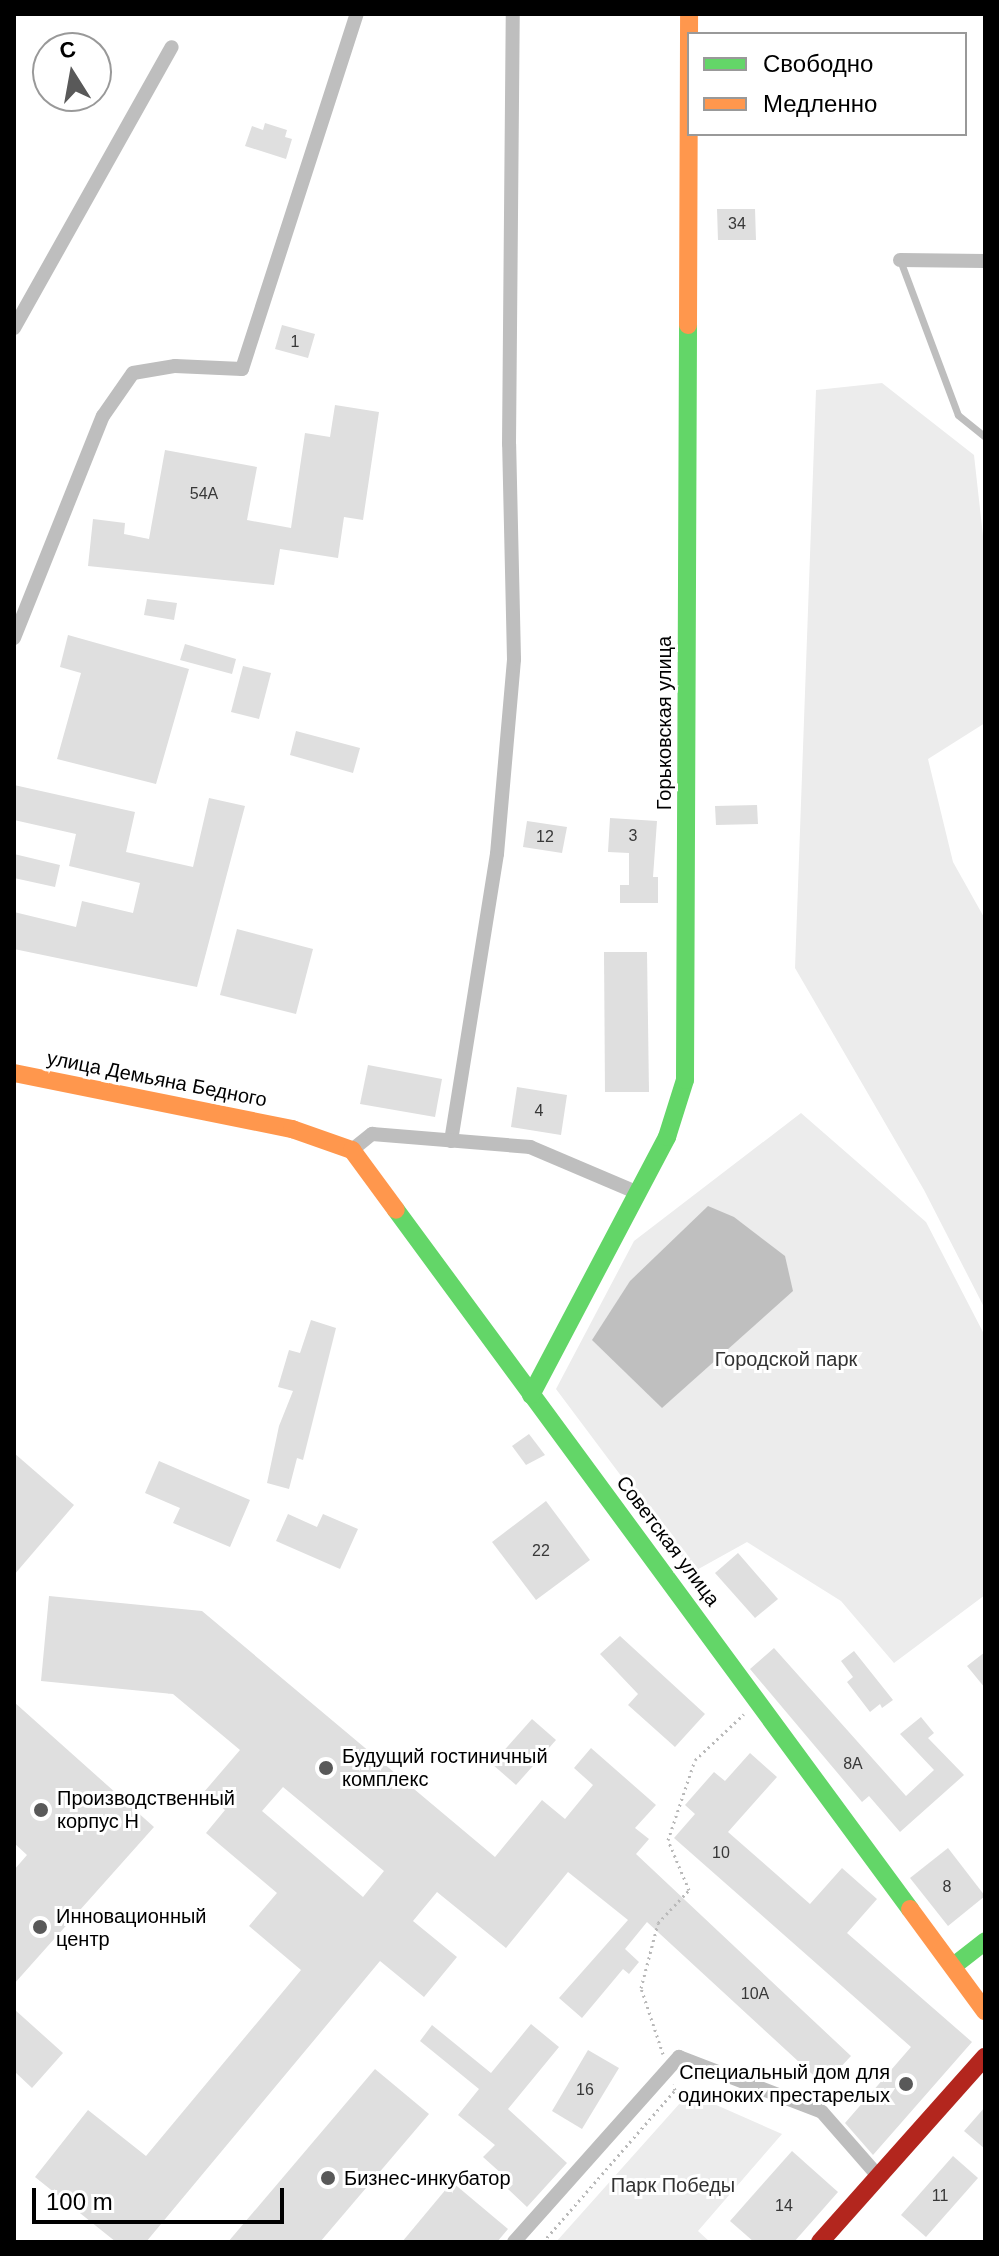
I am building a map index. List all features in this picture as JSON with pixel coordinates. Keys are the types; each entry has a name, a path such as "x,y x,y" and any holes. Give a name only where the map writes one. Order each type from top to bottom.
{"main road":[{"name":"Горьковская улица","path":"531,1395 667,1137 685,1080 689,136"},
{"name":"улица Демьяна Бедного","path":"14,1073 292,1129 352,1150"},
{"name":"Советская улица","path":"352,1150 956,1964 985,2011"},
{"path":"956,1964 985,1941"},
{"path":"820,2242 985,2057"}],"street":[{"path":"14,638 103,416 133,373 175,366 242,369 357,14"},
{"path":"451,1141 497,854 514,659 509,444 513,15"},
{"path":"14,328 172,47"},
{"path":"900,260 985,261"},
{"path":"352,1150 372,1134 530,1147 636,1192"},
{"path":"514,2242 679,2057 822,2112 878,2176"}],"lane":[{"path":"900,260 958,415 985,437"}],"path":[{"path":"543,2242 675,2090 641,1988 658,1923 689,1890 668,1840 695,1760 759,1700"}],"green space":[{"path":"882,383 974,455 985,554 985,723 928,759 953,862 985,919 985,1309 924,1190 795,968 816,390"},
{"name":"Городской парк","path":"801,1113 926,1222 985,1336 985,1595 894,1663 841,1601 747,1542 693,1572 556,1389 634,1241"},
{"name":"Парк Победы","path":"689,2093 782,2134 698,2231 710,2242 556,2242"}],"shaded area":[{"path":"708,1206 734,1217 785,1256 793,1291 662,1408 592,1340 630,1281"}],"building":[{"path":"265,123 287,130 285,137 292,139 286,159 245,146 252,126 263,130"},
{"path":"717,209 755,209 756,240 718,240"},
{"path":"282,325 315,334 308,358 275,349"},
{"path":"335,405 379,412 363,520 344,517 338,558 280,549 274,585 88,566 93,519 125,523 124,534 149,539 165,450 257,467 247,520 291,528 305,433 330,437"},
{"path":"147,599 177,603 174,620 144,615"},
{"path":"68,635 189,669 156,784 57,759 81,673 60,667"},
{"path":"185,644 236,659 232,674 180,660"},
{"path":"243,666 271,673 259,719 231,712"},
{"path":"296,731 360,748 353,773 290,755"},
{"path":"14,785 135,812 126,852 193,867 209,798 245,806 197,987 14,949 14,912 76,927 82,901 133,913 140,883 69,866 76,834 14,820"},
{"path":"757,805 758,824 716,825 715,806"},
{"path":"610,818 657,821 653,877 658,877 658,903 620,903 620,885 629,885 629,853 608,852"},
{"path":"527,821 567,827 562,853 523,847"},
{"path":"14,854 60,865 55,887 14,878"},
{"path":"237,929 313,949 296,1014 220,995"},
{"path":"604,952 647,952 649,1092 605,1092"},
{"path":"368,1065 442,1079 435,1117 360,1104"},
{"path":"517,1087 567,1095 561,1135 511,1127"},
{"path":"311,1320 336,1328 303,1460 297,1458 289,1489 267,1483 279,1426 293,1391 278,1387 289,1350 300,1353"},
{"path":"529,1434 545,1455 526,1465 512,1446"},
{"path":"14,1453 74,1505 14,1575"},
{"path":"159,1461 250,1500 230,1547 173,1523 180,1508 145,1493"},
{"path":"546,1501 590,1560 536,1600 492,1542"},
{"path":"288,1514 317,1527 323,1514 358,1529 340,1569 276,1541"},
{"path":"738,1553 778,1599 755,1618 715,1573"},
{"path":"49,1596 202,1611 495,1857 542,1800 565,1819 593,1785 574,1768 591,1748 656,1805 635,1828 649,1839 636,1854 851,2056 824,2085 647,1922 625,1949 639,1962 629,1974 623,1969 582,2018 559,1998 628,1920 568,1872 506,1948 437,1892 413,1921 457,1957 424,1997 380,1961 146,2242 116,2242 35,2177 88,2110 146,2156 301,1970 249,1926 277,1893 206,1833 225,1810 204,1792 240,1750 173,1694 41,1681","holes":["283,1787 384,1871 363,1897 262,1811"]},
{"path":"620,1636 705,1714 675,1747 628,1705 638,1694 600,1654"},
{"path":"774,1648 906,1796 934,1770 900,1734 921,1717 934,1733 928,1738 964,1775 900,1832 869,1796 862,1802 750,1669"},
{"path":"854,1651 893,1700 882,1708 880,1704 870,1712 847,1682 853,1677 841,1661"},
{"path":"985,1652 985,1688 967,1666"},
{"name":"Инновационный центр","path":"14,1702 154,1827 14,1984 14,1870 27,1855 14,1843"},
{"path":"532,1719 556,1740 516,1785 492,1764"},
{"path":"750,1753 777,1777 728,1832 810,1904 842,1868 877,1899 847,1933 972,2042 873,2155 845,2123 911,2047 674,1838 695,1814 685,1805 714,1772 725,1781"},
{"path":"948,1848 985,1896 948,1926 910,1878"},
{"path":"14,2009 63,2053 32,2088 14,2071"},
{"path":"531,2024 559,2047 508,2109 567,2163 527,2207 508,2189 513,2184 483,2157 495,2145 458,2115 479,2089 420,2041 432,2025 491,2073"},
{"path":"588,2050 619,2068 582,2129 552,2111"},
{"name":"Бизнес-инкубатор","path":"375,2069 429,2114 320,2242 228,2242"},
{"path":"985,2107 985,2149 964,2131"},
{"path":"792,2151 838,2192 794,2242 754,2242 730,2221"},
{"path":"953,2156 978,2178 926,2237 901,2215"},
{"path":"452,2182 508,2229 497,2242 402,2242"}],"traffic: fast":[{"path":"531,1395 667,1137 685,1080 688,325"},
{"path":"396,1210 910,1909"},
{"path":"956,1964 985,1941"}],"traffic: slow":[{"path":"689,14 689,32"},
{"path":"688,325 689,136"},
{"path":"14,1073 292,1129 352,1150 396,1210"},
{"path":"910,1909 985,2011"}],"traffic: jam":[{"path":"820,2242 985,2057"}],"place":[{"name":"Будущий гостиничный комплекс","path":"326,1768"},
{"name":"Производственный корпус H","path":"41,1810"},
{"name":"Инновационный центр","path":"40,1927"},
{"name":"Специальный дом для одиноких престарелых","path":"906,2084"},
{"name":"Бизнес-инкубатор","path":"328,2178"}]}
